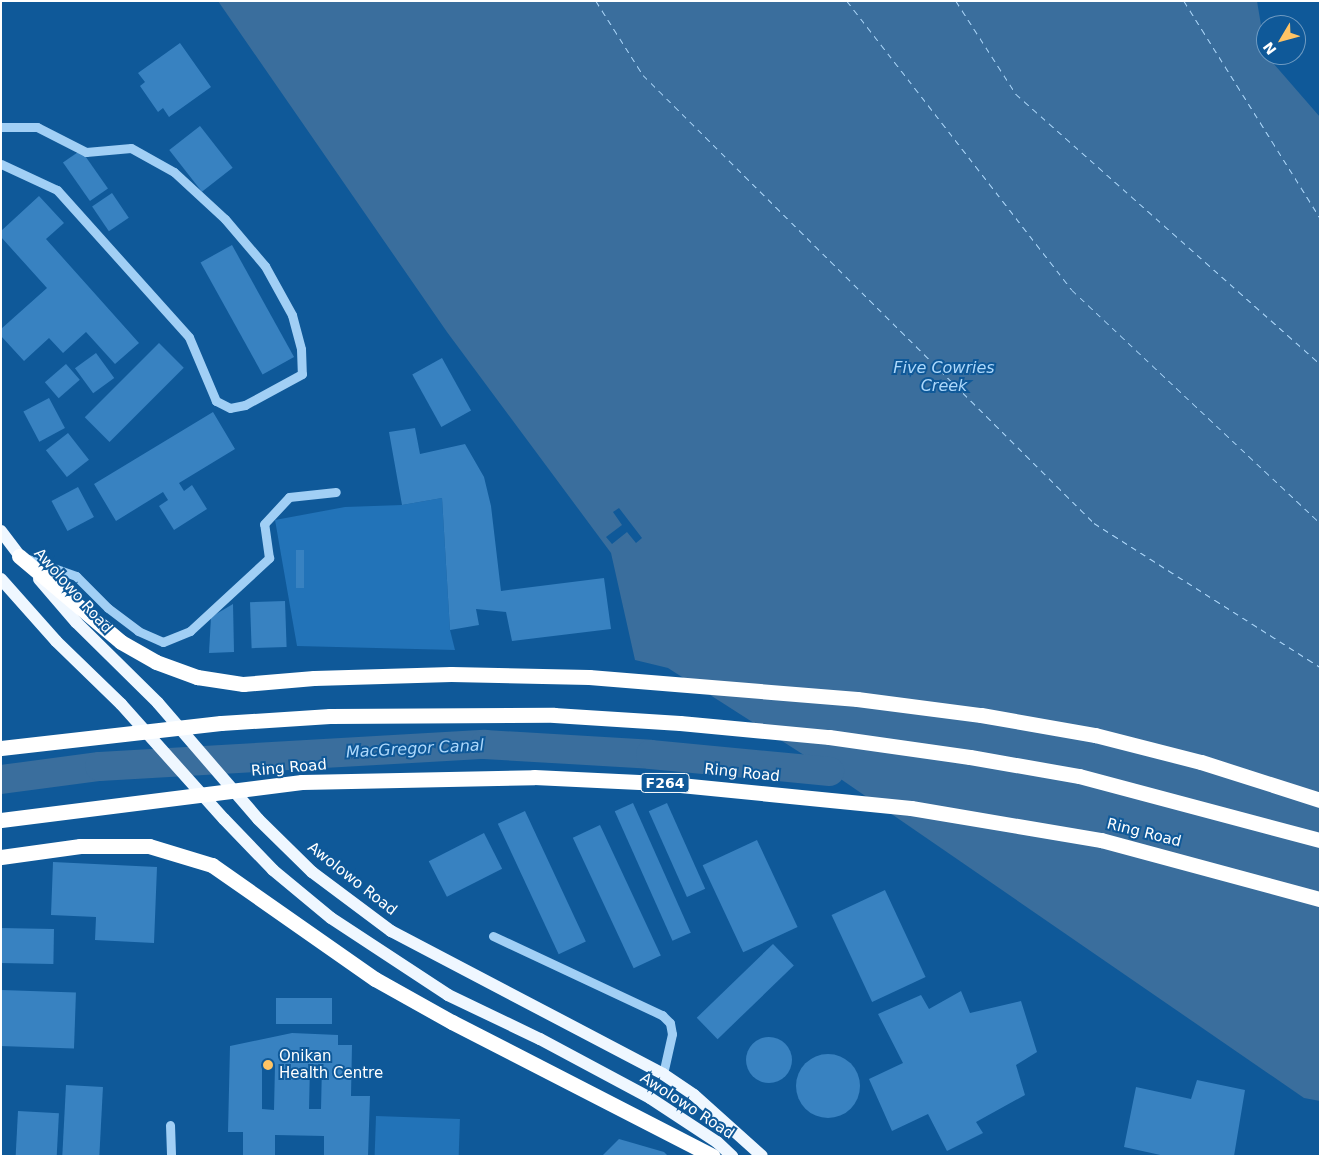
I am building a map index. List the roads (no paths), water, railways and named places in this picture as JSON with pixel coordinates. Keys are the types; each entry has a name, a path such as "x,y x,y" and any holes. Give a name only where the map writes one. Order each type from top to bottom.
{"highway":[{"path":"19,556 79,610 121,642 156,662 196,677 243,684 314,678 451,674 589,677 857,699 981,715 1095,735 1201,762 1320,800"},
{"path":"1,748 222,723 330,716 554,714 670,722 839,739 970,757 1079,776 1320,840"},
{"name":"Ring Road","path":"1,820 302,782 534,777 660,783 911,808 1092,838 1234,874 1320,899"},
{"path":"1,857 80,846 149,846 212,865 375,978 452,1022 714,1156"}],"main road":[{"name":"Awolowo Road","path":"1,531 19,556 76,622 158,703 258,819 312,872 391,931 663,1074 694,1095 762,1156"},
{"name":"Awolowo Road","path":"1,579 56,641 121,704 224,819 273,870 331,918 399,966 448,995 540,1039 650,1098 717,1142 732,1156"}],"lane":[{"path":"1,127 37,128 86,152 131,148 174,172 224,219 265,266 292,315 301,348 302,374 246,405 230,408 216,401 189,337 64,197 57,190 1,164"},
{"path":"19,556 76,576 108,608 138,631 163,642 190,631 269,558 264,524 289,498 336,492"},
{"path":"493,936 662,1016 670,1024 672,1034 663,1074"},
{"path":"170,1125 171,1156"}],"water":[{"name":"Five Cowries Creek","path":"218,1 1257,1 1259,15 1256,15 1256,65 1275,65 1320,117 1320,1101 1304,1098 829,771 668,668 635,660 611,553 447,332"}],"waterway":[{"name":"MacGregor Canal","path":"1,779 99,766 484,744 650,754 829,771"}],"place":[{"name":"Onikan Health Centre","path":"268,1065"}]}
